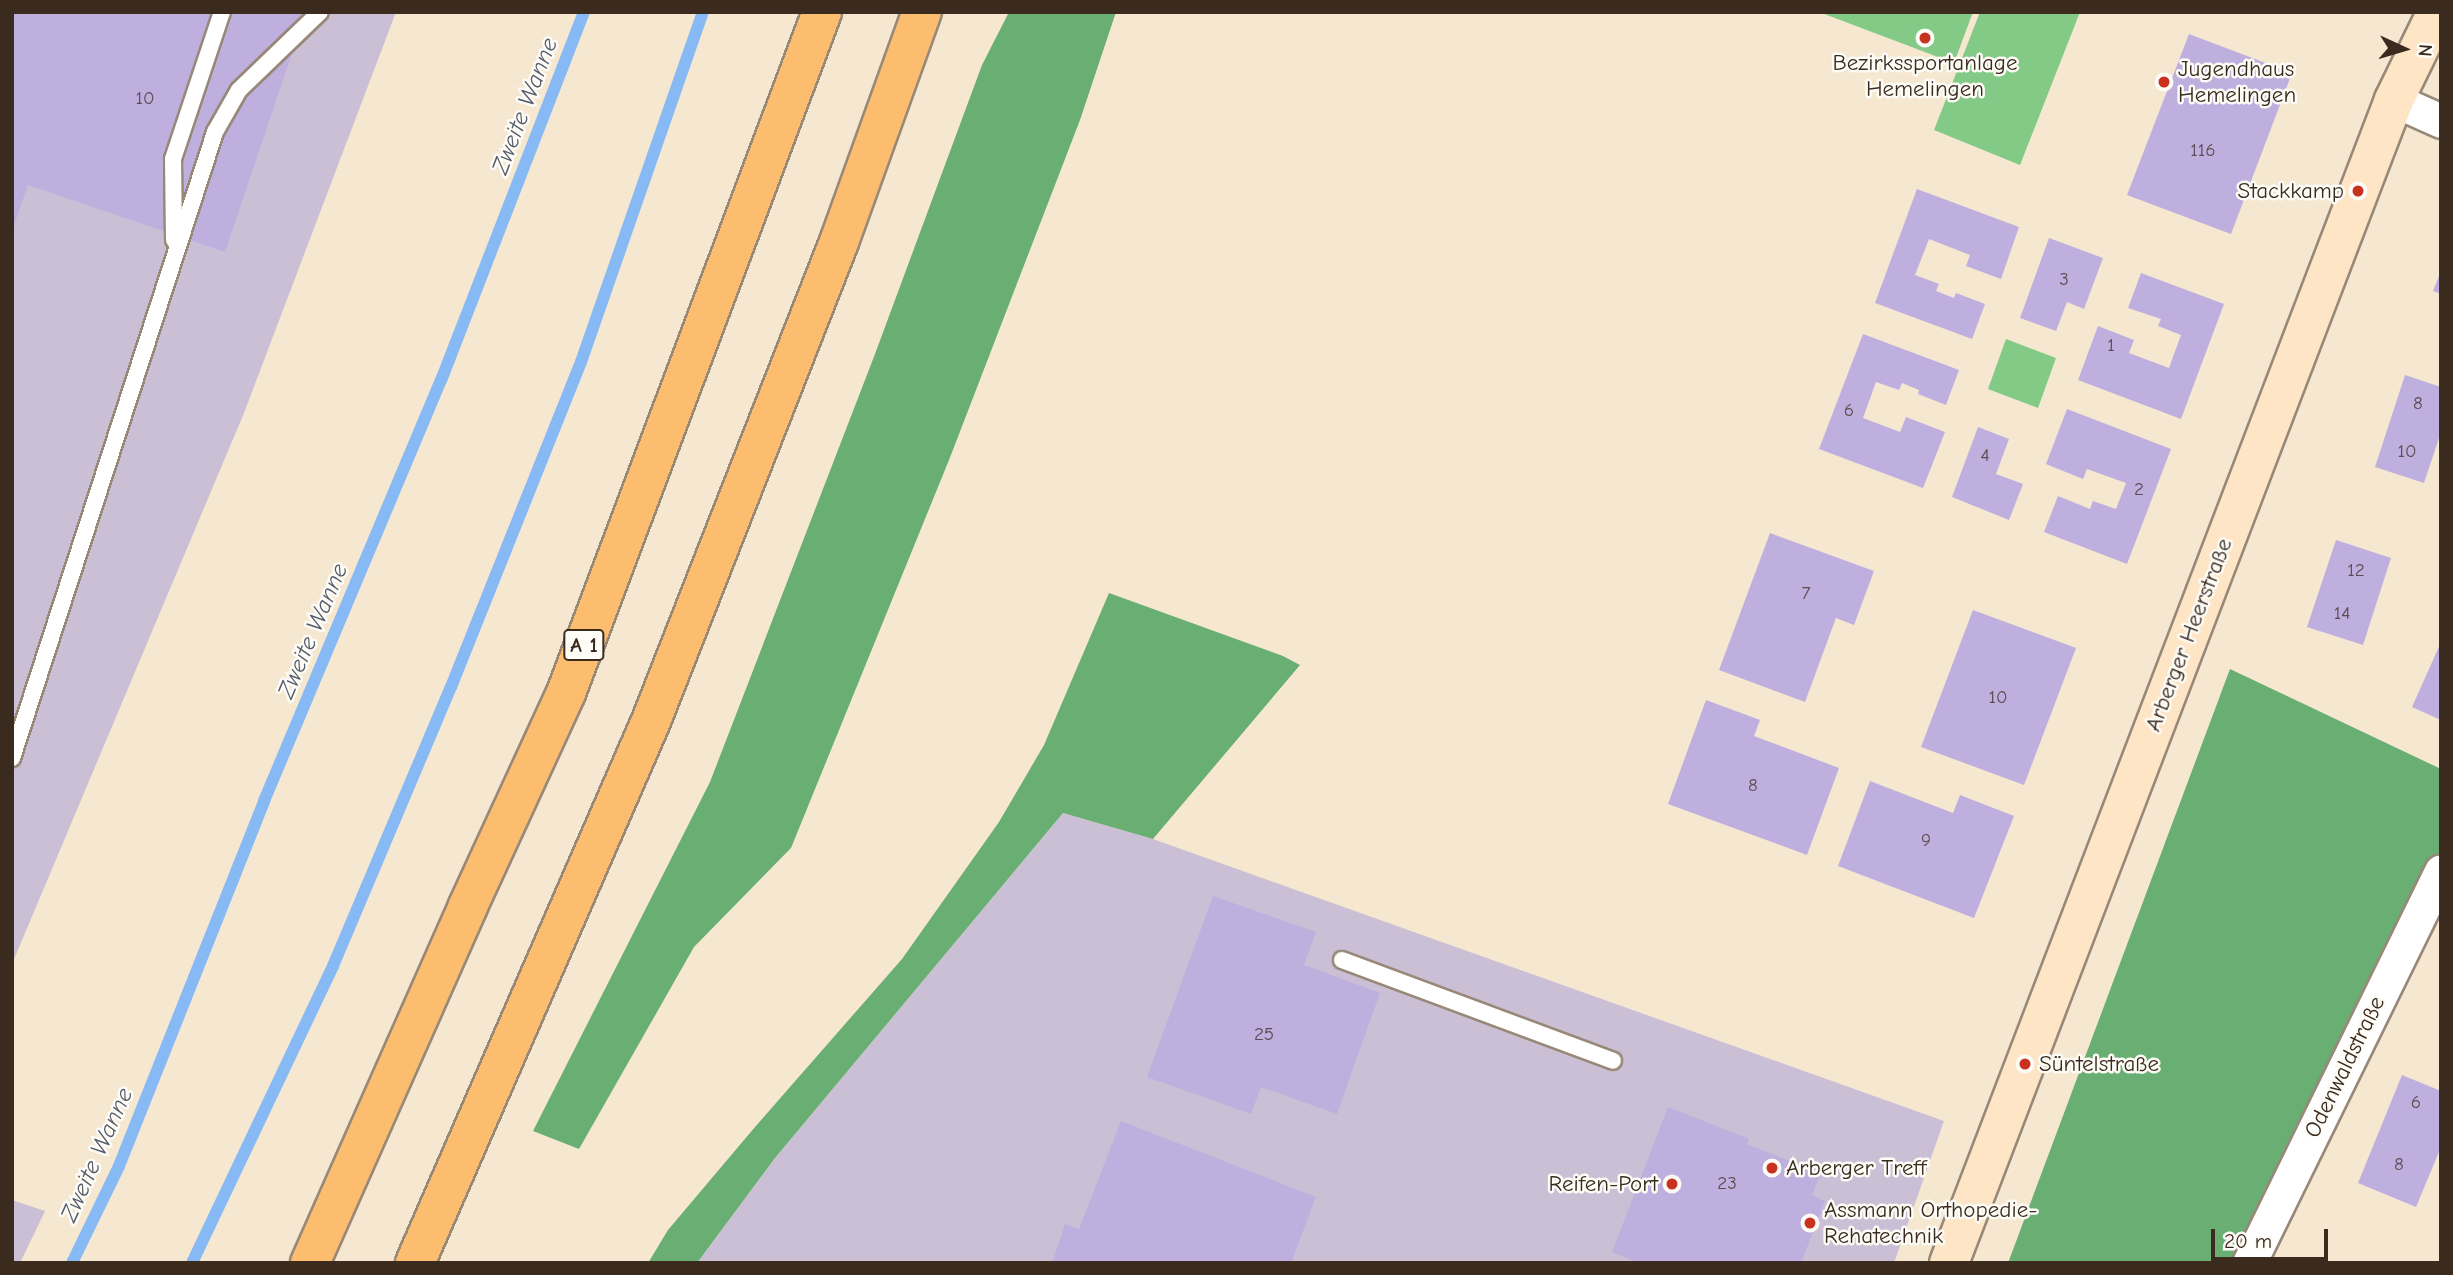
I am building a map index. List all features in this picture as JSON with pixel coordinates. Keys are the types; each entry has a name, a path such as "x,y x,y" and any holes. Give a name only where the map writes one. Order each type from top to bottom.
{"highway":[{"name":"A 1","path":"310,1263 468,906 566,693 822,12"},
{"path":"415,1263 651,721 839,243 922,12"}],"main road":[{"name":"Arberger Heerstraße","path":"1950,1263 2394,100 2437,12"}],"street":[{"path":"2394,100 2441,121"},
{"name":"Odenwaldstraße","path":"2249,1263 2441,871"}],"lane":[{"path":"174,252 173,159 222,12"},
{"path":"12,758 215,132 239,90 320,12"},
{"path":"1342,960 1613,1061"}],"shaded area":[{"path":"12,12 396,12 244,413 12,964"},
{"path":"1063,813 1153,839 1944,1121 1894,1263 697,1263 775,1158"},
{"path":"12,1200 45,1211 20,1263 12,1263"}],"green space":[{"path":"1009,12 1116,12 1080,120 949,460 791,848 694,947 579,1149 533,1131 710,782 875,354 982,65"},
{"name":"Bezirkssportanlage Hemelingen","path":"1819,12 1973,12 1954,63"},
{"path":"1980,12 2080,12 2020,165 1934,130"},
{"path":"2006,339 2056,358 2038,408 1988,389"},
{"path":"1109,593 1283,656 1300,665 1153,839 1063,813 775,1158 697,1263 648,1263 668,1230 902,959 999,822 1044,745"},
{"path":"2230,669 2441,769 2441,889 2268,1263 2008,1263"}],"building":[{"path":"12,12 306,12 225,252 28,185 12,231"},
{"path":"2189,34 2292,73 2231,234 2127,195"},
{"path":"1917,189 2019,227 2001,279 1966,266 1970,255 1929,239 1915,275 1939,284 1936,291 1954,298 1956,293 1985,304 1972,339 1875,303"},
{"path":"2049,238 2103,258 2084,309 2067,302 2056,331 2020,318"},
{"path":"2441,271 2441,294 2433,291"},
{"path":"2141,273 2224,304 2181,419 2078,380 2098,326 2134,340 2129,353 2169,368 2181,335 2158,326 2161,319 2128,308"},
{"path":"1863,334 1959,370 1946,405 1918,394 1919,390 1902,383 1899,390 1876,382 1863,418 1900,432 1906,417 1945,432 1923,488 1819,449"},
{"path":"2405,375 2441,387 2441,432 2424,483 2375,467"},
{"path":"2067,409 2171,449 2127,564 2044,532 2058,496 2090,509 2093,501 2116,509 2126,483 2087,469 2083,479 2046,464"},
{"path":"1978,427 2009,439 1996,474 2023,484 2009,520 1952,497"},
{"path":"1770,533 1874,571 1854,625 1836,618 1805,702 1719,670"},
{"path":"2336,540 2391,558 2363,645 2307,627"},
{"path":"1973,610 2076,648 2024,785 1921,747"},
{"path":"2441,642 2441,720 2412,707"},
{"path":"1706,700 1760,720 1754,736 1839,768 1807,855 1668,804"},
{"path":"1870,781 1953,813 1960,795 2014,816 1974,918 1838,866"},
{"path":"1213,896 1316,932 1304,965 1380,993 1337,1114 1261,1087 1251,1114 1147,1077"},
{"path":"2402,1075 2441,1091 2441,1147 2416,1207 2358,1183"},
{"path":"1668,1107 1749,1139 1747,1144 1821,1173 1812,1195 1825,1201 1801,1263 1639,1263 1612,1252"},
{"path":"1121,1121 1316,1197 1291,1263 1052,1263 1065,1224 1079,1229"}],"waterway":[{"name":"Zweite Wanne","path":"72,1263 119,1166 264,801 442,378 584,12"},
{"path":"192,1263 333,966 451,687 581,362 703,12"}],"place":[{"name":"Bezirkssportanlage Hemelingen","path":"1925,38"},
{"name":"Jugendhaus Hemelingen","path":"2164,82"},
{"name":"Stackkamp","path":"2358,191"},
{"name":"Süntelstraße","path":"2025,1064"},
{"name":"Arberger Treff","path":"1772,1168"},
{"name":"Reifen-Port","path":"1672,1184"},
{"name":"Assmann Orthopedie- Rehatechnik","path":"1810,1223"}]}
